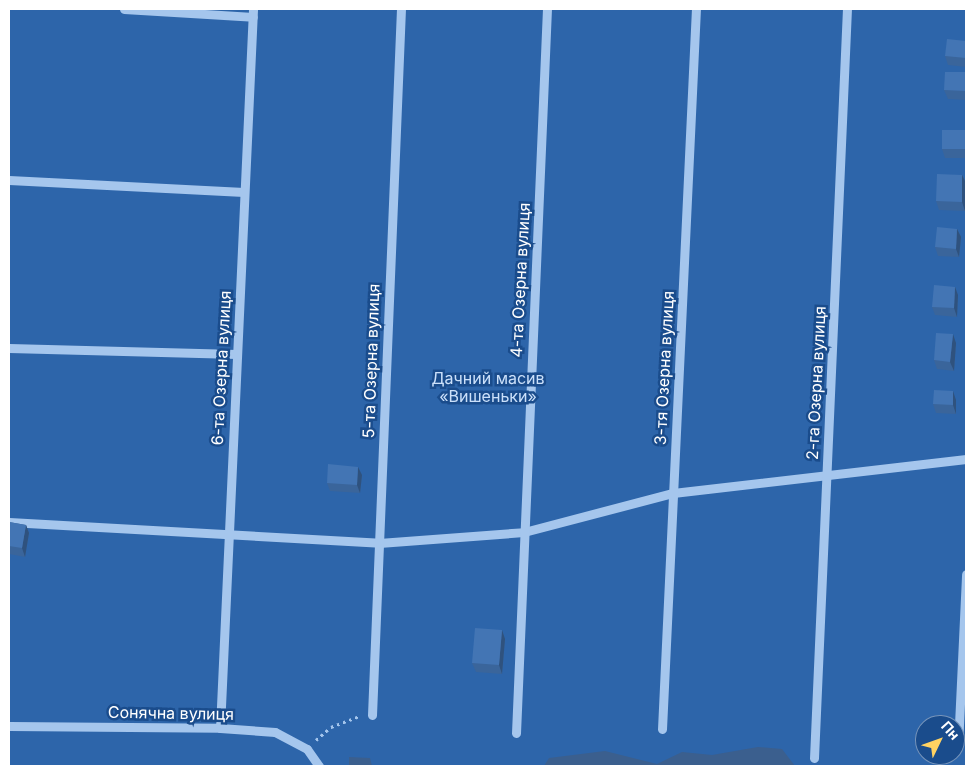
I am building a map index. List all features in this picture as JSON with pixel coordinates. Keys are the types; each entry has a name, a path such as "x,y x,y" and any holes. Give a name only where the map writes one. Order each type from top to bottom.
{"street":[{"path":"124,9 253,13"},
{"name":"5-та Озерна вулиця","path":"372,715 401,9"},
{"name":"4-та Озерна вулиця","path":"516,733 547,9"},
{"name":"3-тя Озерна вулиця","path":"662,729 696,9"},
{"name":"2-га Озерна вулиця","path":"814,758 847,9"},
{"name":"6-та Озерна вулиця","path":"220,728 253,13"},
{"path":"9,180 244,192"},
{"path":"9,348 237,354"},
{"path":"9,522 379,543 524,532 673,493 966,459"},
{"path":"959,715 966,574"},
{"name":"Сонячна вулиця","path":"9,726 220,728 275,732 307,749 319,766"}],"path":[{"path":"307,749 331,727 355,717 372,715"}],"green space":[{"name":"Дачний масив «Вишеньки»","path":"9,9 966,9 966,766 9,766"}],"shaded area":[{"path":"758,747 782,749 795,766 544,766 549,758 605,751 657,764 682,752 712,755"},
{"path":"349,757 370,758 372,766 349,766"}],"building":[{"path":"947,39 966,41 966,58 945,56"},
{"path":"945,72 966,72 966,91 944,90"},
{"path":"942,130 965,130 965,149 942,149"},
{"path":"937,174 962,175 962,202 936,201"},
{"path":"937,227 957,229 956,249 935,247"},
{"path":"934,285 955,287 954,308 932,307"},
{"path":"936,333 953,334 950,362 934,360"},
{"path":"934,390 953,391 953,405 933,404"},
{"path":"328,464 358,467 357,485 327,483"},
{"path":"9,522 26,525 22,548 9,546"},
{"path":"475,628 502,630 499,665 472,663"}]}
